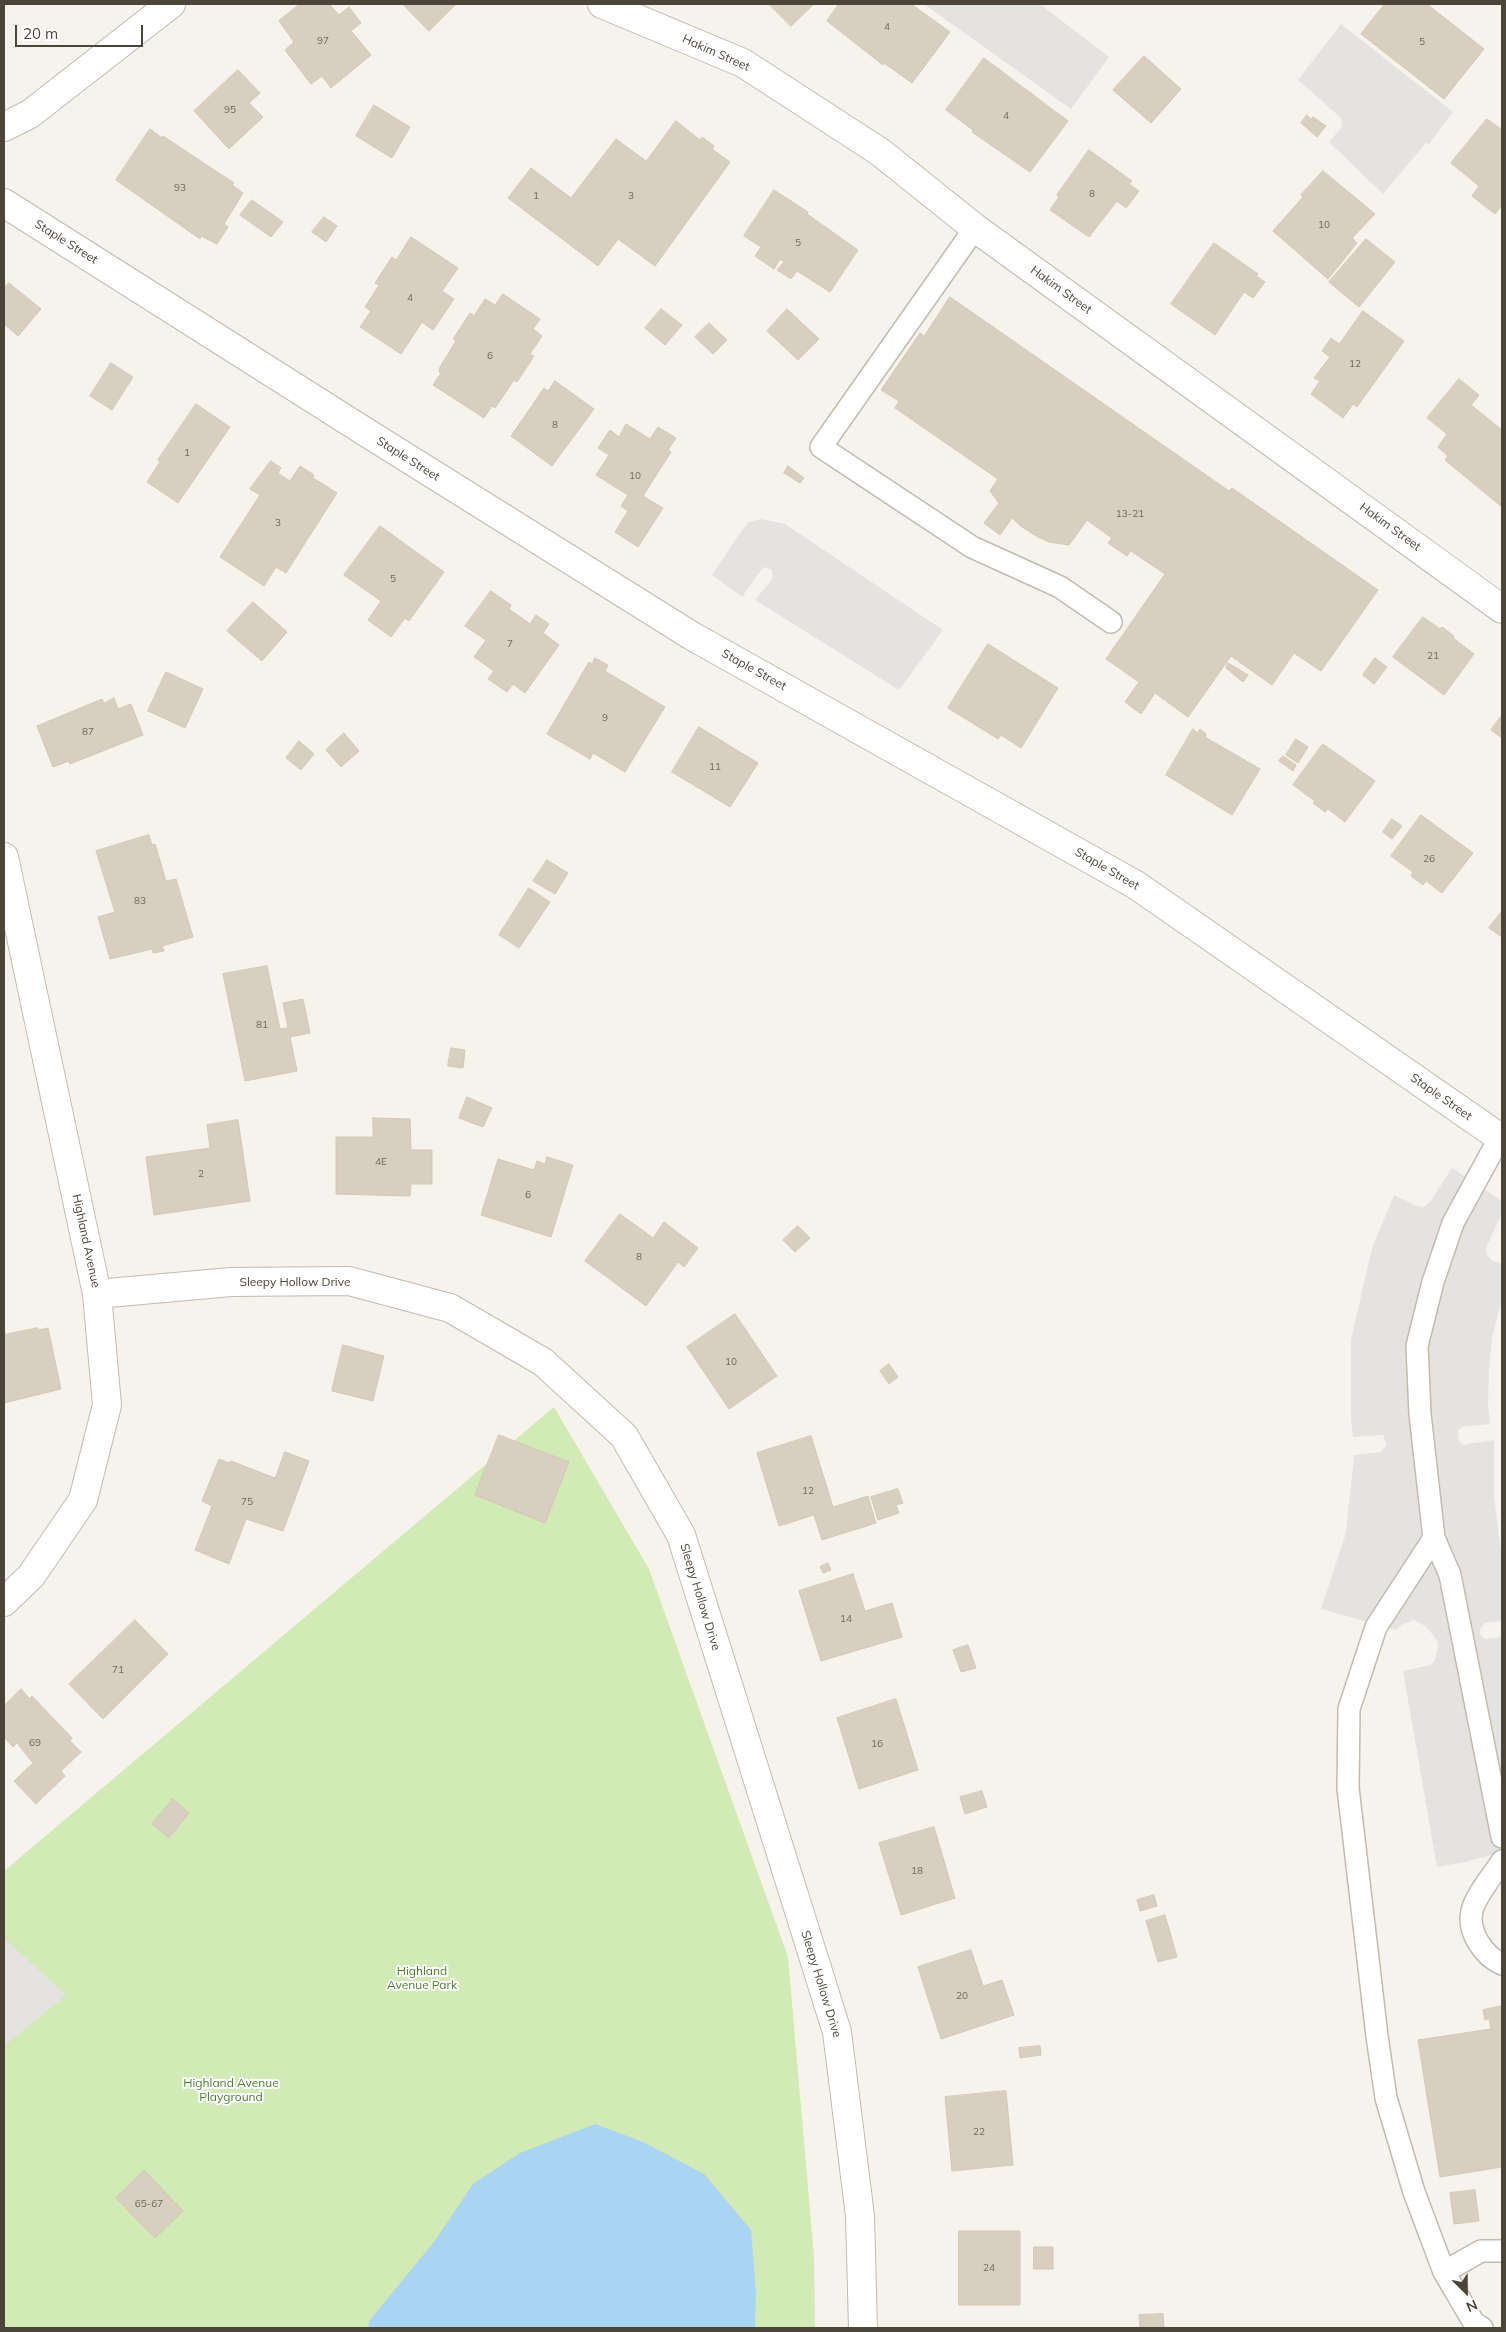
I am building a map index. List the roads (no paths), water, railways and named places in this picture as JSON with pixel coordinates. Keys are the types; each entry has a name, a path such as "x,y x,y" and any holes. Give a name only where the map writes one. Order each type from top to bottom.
{"street":[{"path":"4,126 30,114 171,4"},
{"name":"Hakim Street","path":"602,4 743,63 880,152 976,228 1502,609"},
{"name":"Staple Street","path":"4,202 364,431 692,636 1136,885 1501,1138"},
{"name":"Highland Avenue","path":"4,858 98,1294 107,1405 82,1500 31,1576 4,1602"},
{"name":"Sleepy Hollow Drive","path":"98,1294 231,1282 350,1281 450,1308 543,1362 624,1436 681,1535 837,2032 860,2216 863,2328"}],"lane":[{"path":"976,228 899,333 821,447 972,547 1060,587 1111,622"},
{"path":"1501,1138 1453,1223 1433,1282 1417,1346 1420,1414 1434,1538 1450,1575 1502,1837"},
{"path":"1434,1538 1376,1627 1349,1709 1348,1788 1386,2098 1414,2192 1444,2272 1474,2323 1482,2328"},
{"path":"1502,1861 1472,1911 1474,1936 1490,1958 1502,1964"},
{"path":"1444,2272 1481,2251 1502,2251"}],"water":[{"path":"595,2124 643,2142 704,2174 751,2230 756,2292 755,2328 368,2328 369,2321 434,2242 473,2184 520,2153"}],"park label":[{"name":"Highland Avenue Park","path":"422,1978"},
{"name":"Highland Avenue Playground","path":"231,2090"}]}
